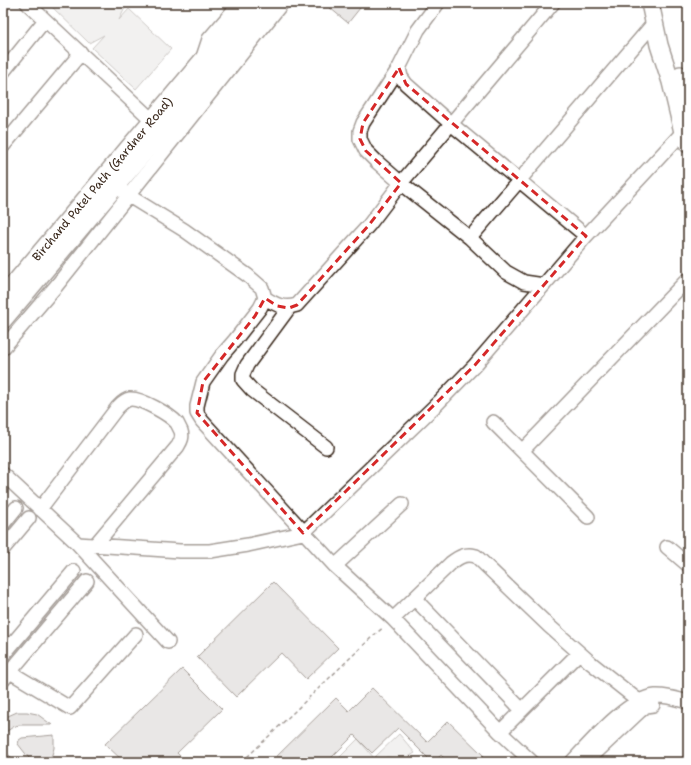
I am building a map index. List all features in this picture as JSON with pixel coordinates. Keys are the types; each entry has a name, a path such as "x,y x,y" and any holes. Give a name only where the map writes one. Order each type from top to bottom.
{"main road":[{"path":"248,11 270,3"},
{"path":"650,3 654,23 686,138"},
{"path":"661,3 672,50 688,101"},
{"name":"Birchand Patel Path (Gardner Road)","path":"3,297 202,61 248,11"},
{"name":"Birchand Patel Path (Gardner Road)","path":"3,320 123,191 248,11"}],"street":[{"path":"27,3 152,120"},
{"path":"3,348 57,285 123,191 282,3"},
{"path":"438,3 418,30 399,68 363,123 360,131 360,139 366,151 401,183 470,238 494,262 511,275 524,282 544,285"},
{"path":"123,191 184,230 247,275 262,288 265,298 277,306 289,308 297,305 372,220 450,123 553,3"},
{"path":"3,72 45,20"},
{"path":"470,238 654,23"},
{"path":"3,146 80,53"},
{"path":"399,68 406,84 450,123 586,236"},
{"path":"78,544 180,551 210,551 248,545 303,533 396,444 475,365 586,236 686,138"},
{"path":"522,451 688,279"},
{"path":"265,298 255,316 222,355 205,378 199,393 197,413 202,421 303,533 335,566 394,619 500,732 532,762"},
{"path":"289,308 247,365 243,374 243,380 252,390 326,447"},
{"path":"40,509 123,402 136,400 170,418 177,423 181,432 182,440 95,545"},
{"path":"492,422 588,517"},
{"path":"3,474 78,544 168,642"},
{"path":"335,566 402,504"},
{"path":"3,524 16,508"},
{"path":"3,549 29,518"},
{"path":"667,547 688,565"},
{"path":"394,619 451,563 462,555 469,554 476,556 540,618 579,653 647,701 688,711"},
{"path":"3,655 74,571"},
{"path":"87,581 6,676 70,708 136,634"},
{"path":"415,599 522,710"},
{"path":"500,732 579,653"},
{"path":"572,762 628,708 647,701 667,697 688,702"},
{"path":"586,762 640,711 647,701"}],"path":[{"path":"242,762 374,635 394,619"}],"highlighted area":[{"path":"399,68 406,84 586,236 475,365 303,533 197,413 203,382 255,316 265,298 277,306 289,308 297,305 369,225 401,183 366,151 360,139 363,123"}],"shaded area":[{"path":"48,3 122,3 126,6 119,20 129,9 171,49 136,89 92,48 104,35 89,43"},
{"path":"399,734 415,753 405,759 387,757 377,762 335,762 358,739 374,758"}],"building":[{"path":"334,3 364,3 348,23 330,8"},
{"path":"273,582 338,648 306,679 281,653 236,697 197,657"},
{"path":"182,669 222,709 177,753 186,762 124,762 105,744"},
{"path":"372,688 427,742 448,721 484,756 477,762 448,762 441,755 434,762 432,762 398,728 372,753 354,735 327,762 271,762 336,698 349,711"},
{"path":"17,712 37,714 52,725 19,725 3,734 3,720"},
{"path":"54,735 54,748 51,758 47,762 32,762 18,744 19,740 22,738"},
{"path":"3,749 16,762 3,762"}]}
